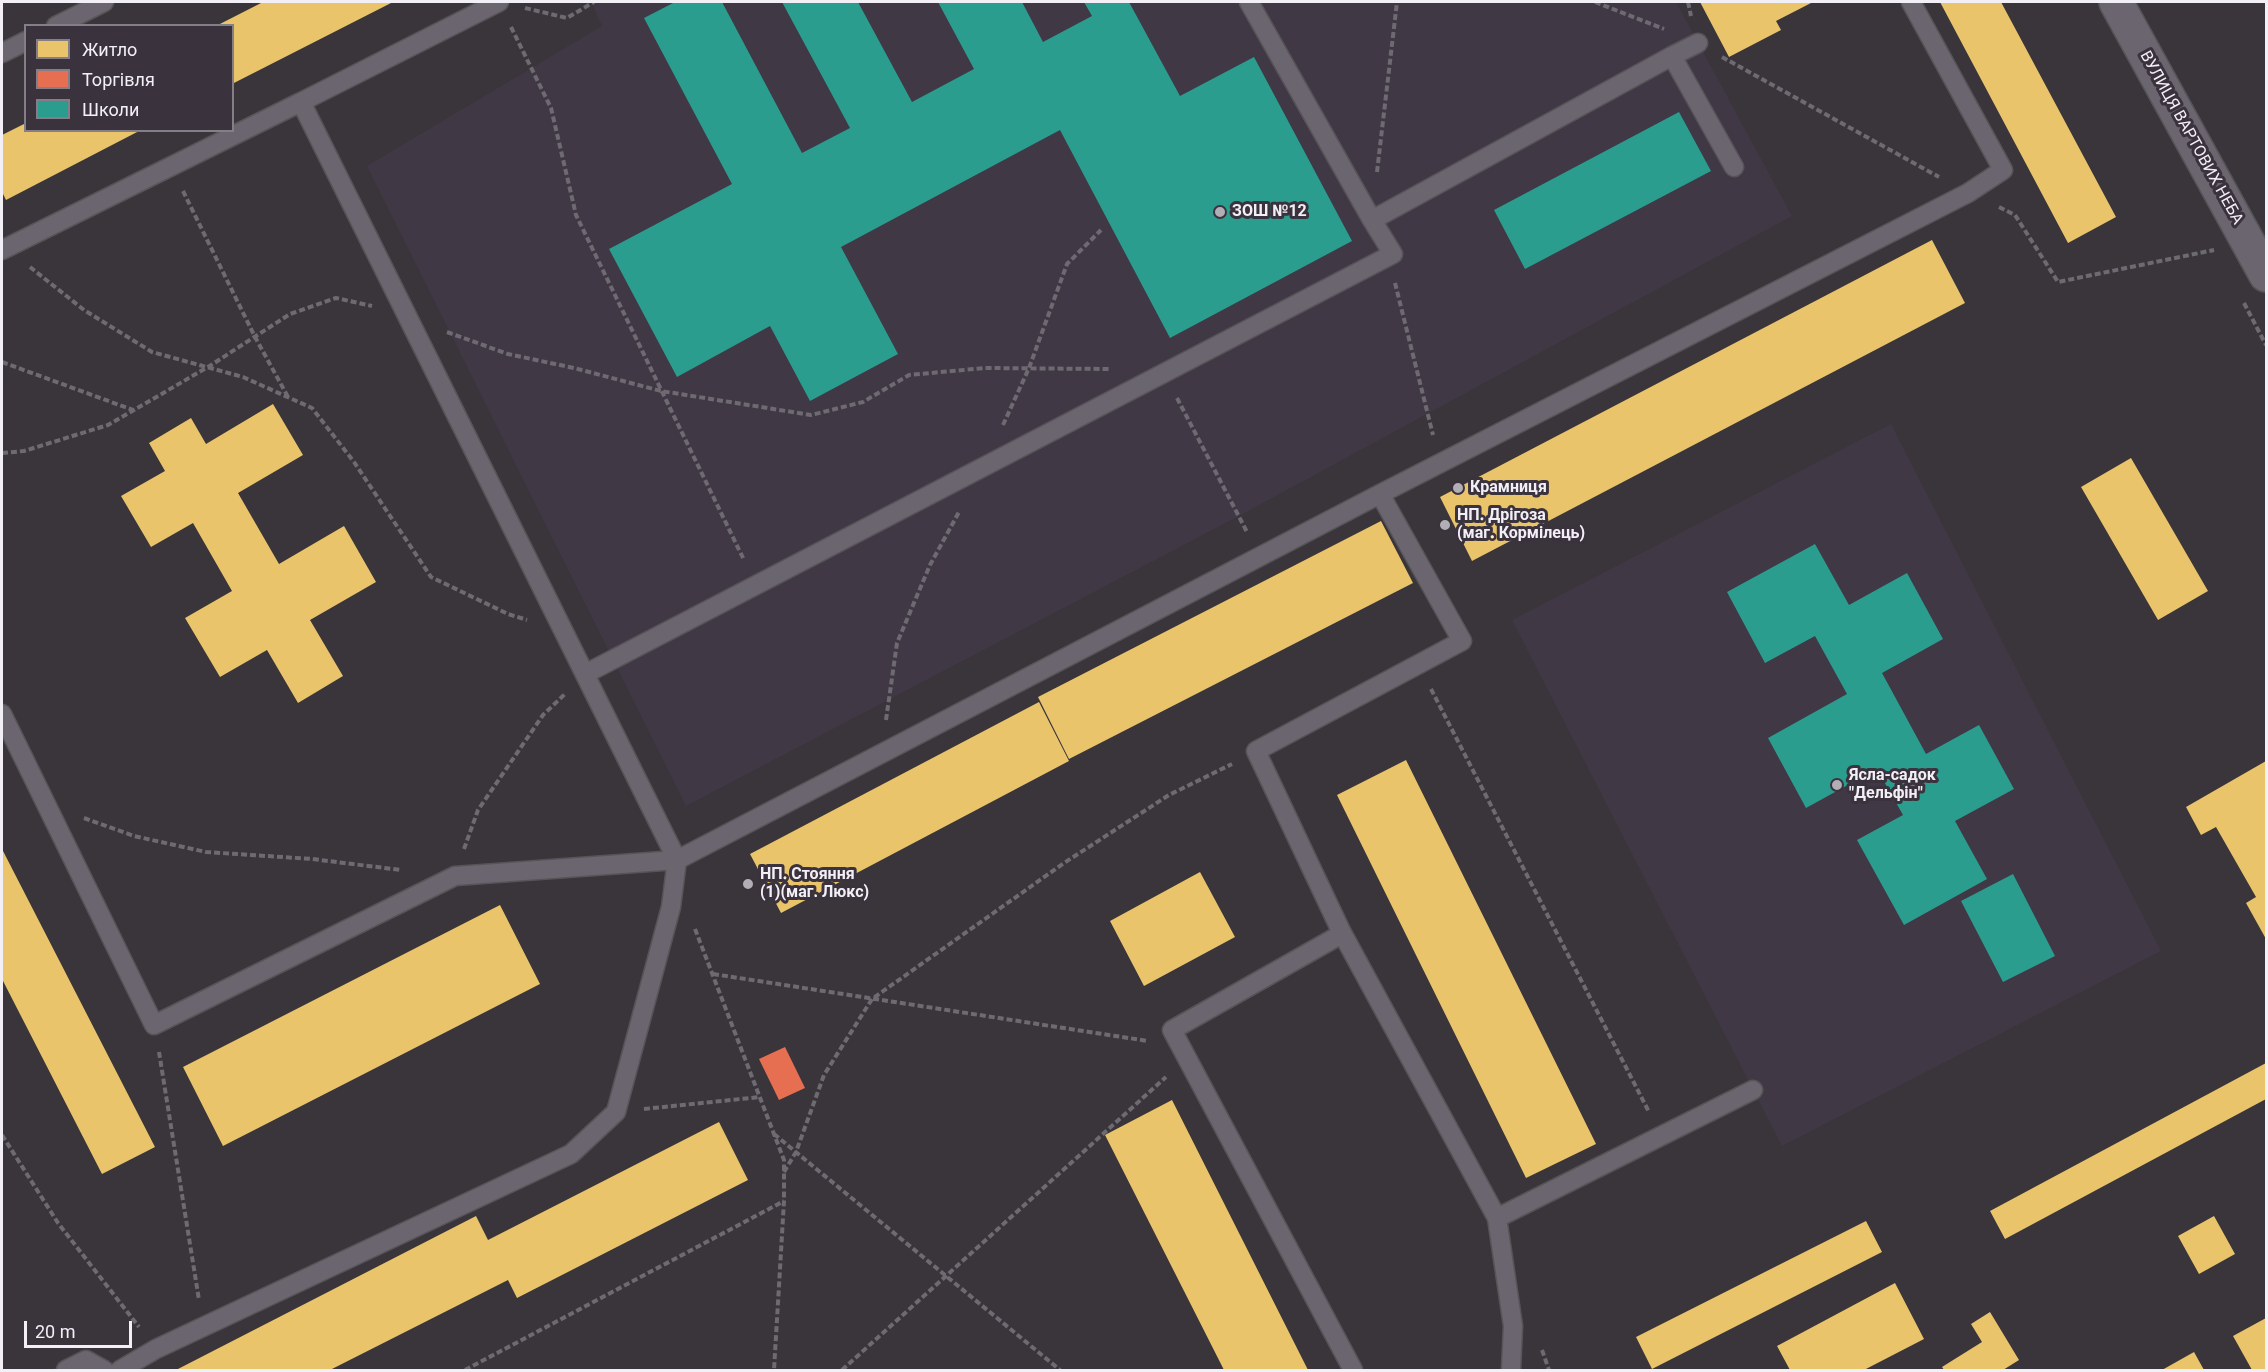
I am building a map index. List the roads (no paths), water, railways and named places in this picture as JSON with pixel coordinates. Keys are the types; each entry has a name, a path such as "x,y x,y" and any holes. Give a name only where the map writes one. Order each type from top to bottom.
{"street":[{"name":"ВУЛИЦЯ ВАРТОВИХ НЕБА","path":"2116,2 2266,275"}],"lane":[{"path":"60,24 104,2"},
{"path":"4,249 500,2"},
{"path":"585,674 1393,254 1249,2"},
{"path":"2,714 154,1025 455,876 677,860 1440,463 1968,193 2003,170 1911,2"},
{"path":"2,53 24,42"},
{"path":"1372,220 1698,43"},
{"path":"1672,56 1734,167"},
{"path":"120,1371 156,1349 571,1154 616,1112 671,907 677,860 301,102"},
{"path":"1380,494 1462,641 1256,751 1341,931 1497,1218 1513,1326 1511,1371"},
{"path":"1341,931 1340,935 1172,1030 1353,1371"},
{"path":"1497,1218 1754,1090"},
{"path":"66,1371 86,1360 104,1371"}],"place":[{"name":"ЗОШ №12","path":"1220,212"},
{"name":"Крамниця","path":"1458,488"},
{"name":"НП. Дрігоза (маг. Кормілець)","path":"1445,525"},
{"name":"Ясла-садок \"Дельфін\"","path":"1837,785"},
{"name":"НП. Стояння (1)(маг. Люкс)","path":"748,884"}]}
